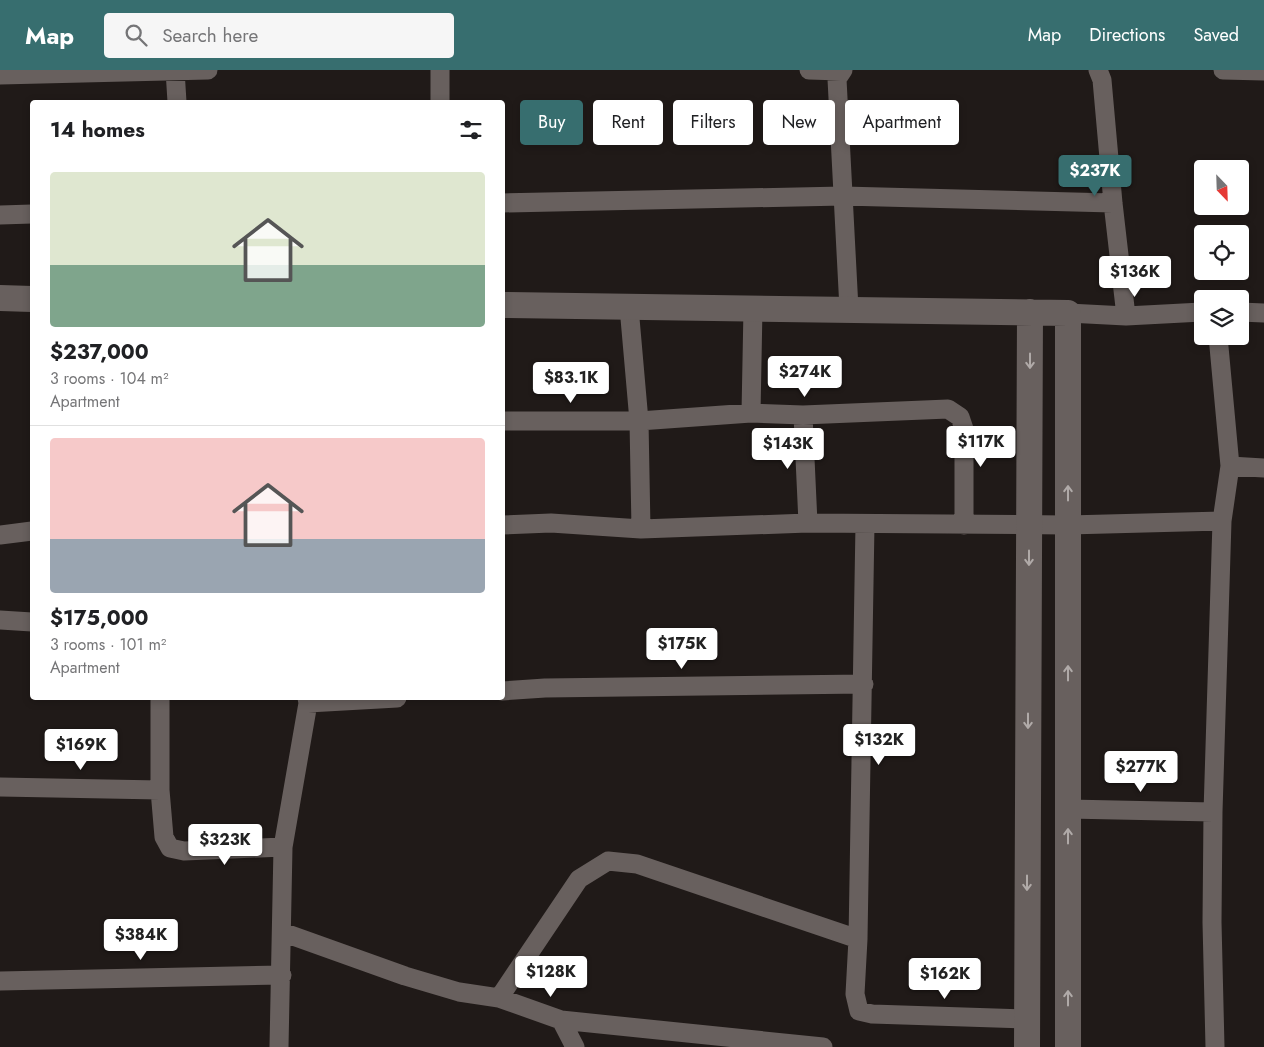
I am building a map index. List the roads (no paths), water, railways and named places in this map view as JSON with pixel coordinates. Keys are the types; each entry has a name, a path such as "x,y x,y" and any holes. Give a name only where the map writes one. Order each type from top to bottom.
{"street":[{"path":"175,70 177,100"},
{"path":"0,75 208,70"},
{"path":"440,70 440,100"},
{"path":"809,70 842,70 837,79 849,309"},
{"path":"1098,70 1102,80 1113,203 1126,316"},
{"path":"1223,70 1264,71"},
{"path":"505,203 843,196 1113,203"},
{"path":"0,215 30,214"},
{"path":"0,298 30,299"},
{"path":"505,305 1068,312 1126,316 1194,312"},
{"path":"629,307 639,421 641,530"},
{"path":"751,413 753,308"},
{"path":"1027,1047 1030,312"},
{"path":"1068,312 1068,1047"},
{"path":"1249,312 1264,313"},
{"path":"1215,1047 1212,922 1213,812 1222,521 1230,466 1219,345"},
{"path":"505,422 639,421 751,413 802,415 948,409 960,417 964,429 964,525"},
{"path":"802,415 808,523"},
{"path":"1230,466 1264,468"},
{"path":"505,525 551,524 641,530 808,523 1068,525 1222,521"},
{"path":"865,524 864,684 855,994 860,1011 872,1014 1026,1019"},
{"path":"0,535 30,532"},
{"path":"0,620 30,622"},
{"path":"505,691 545,688 864,684"},
{"path":"160,700 160,790 164,837 170,848 184,851 283,847"},
{"path":"280,1047 283,847 308,700"},
{"path":"0,787 160,790"},
{"path":"1068,809 1213,812"},
{"path":"499,998 579,879 608,861 637,864 858,939"},
{"path":"282,932 405,976 459,992 499,998 561,1020 823,1047"},
{"path":"0,981 282,975"},
{"path":"561,1020 574,1047"}]}
